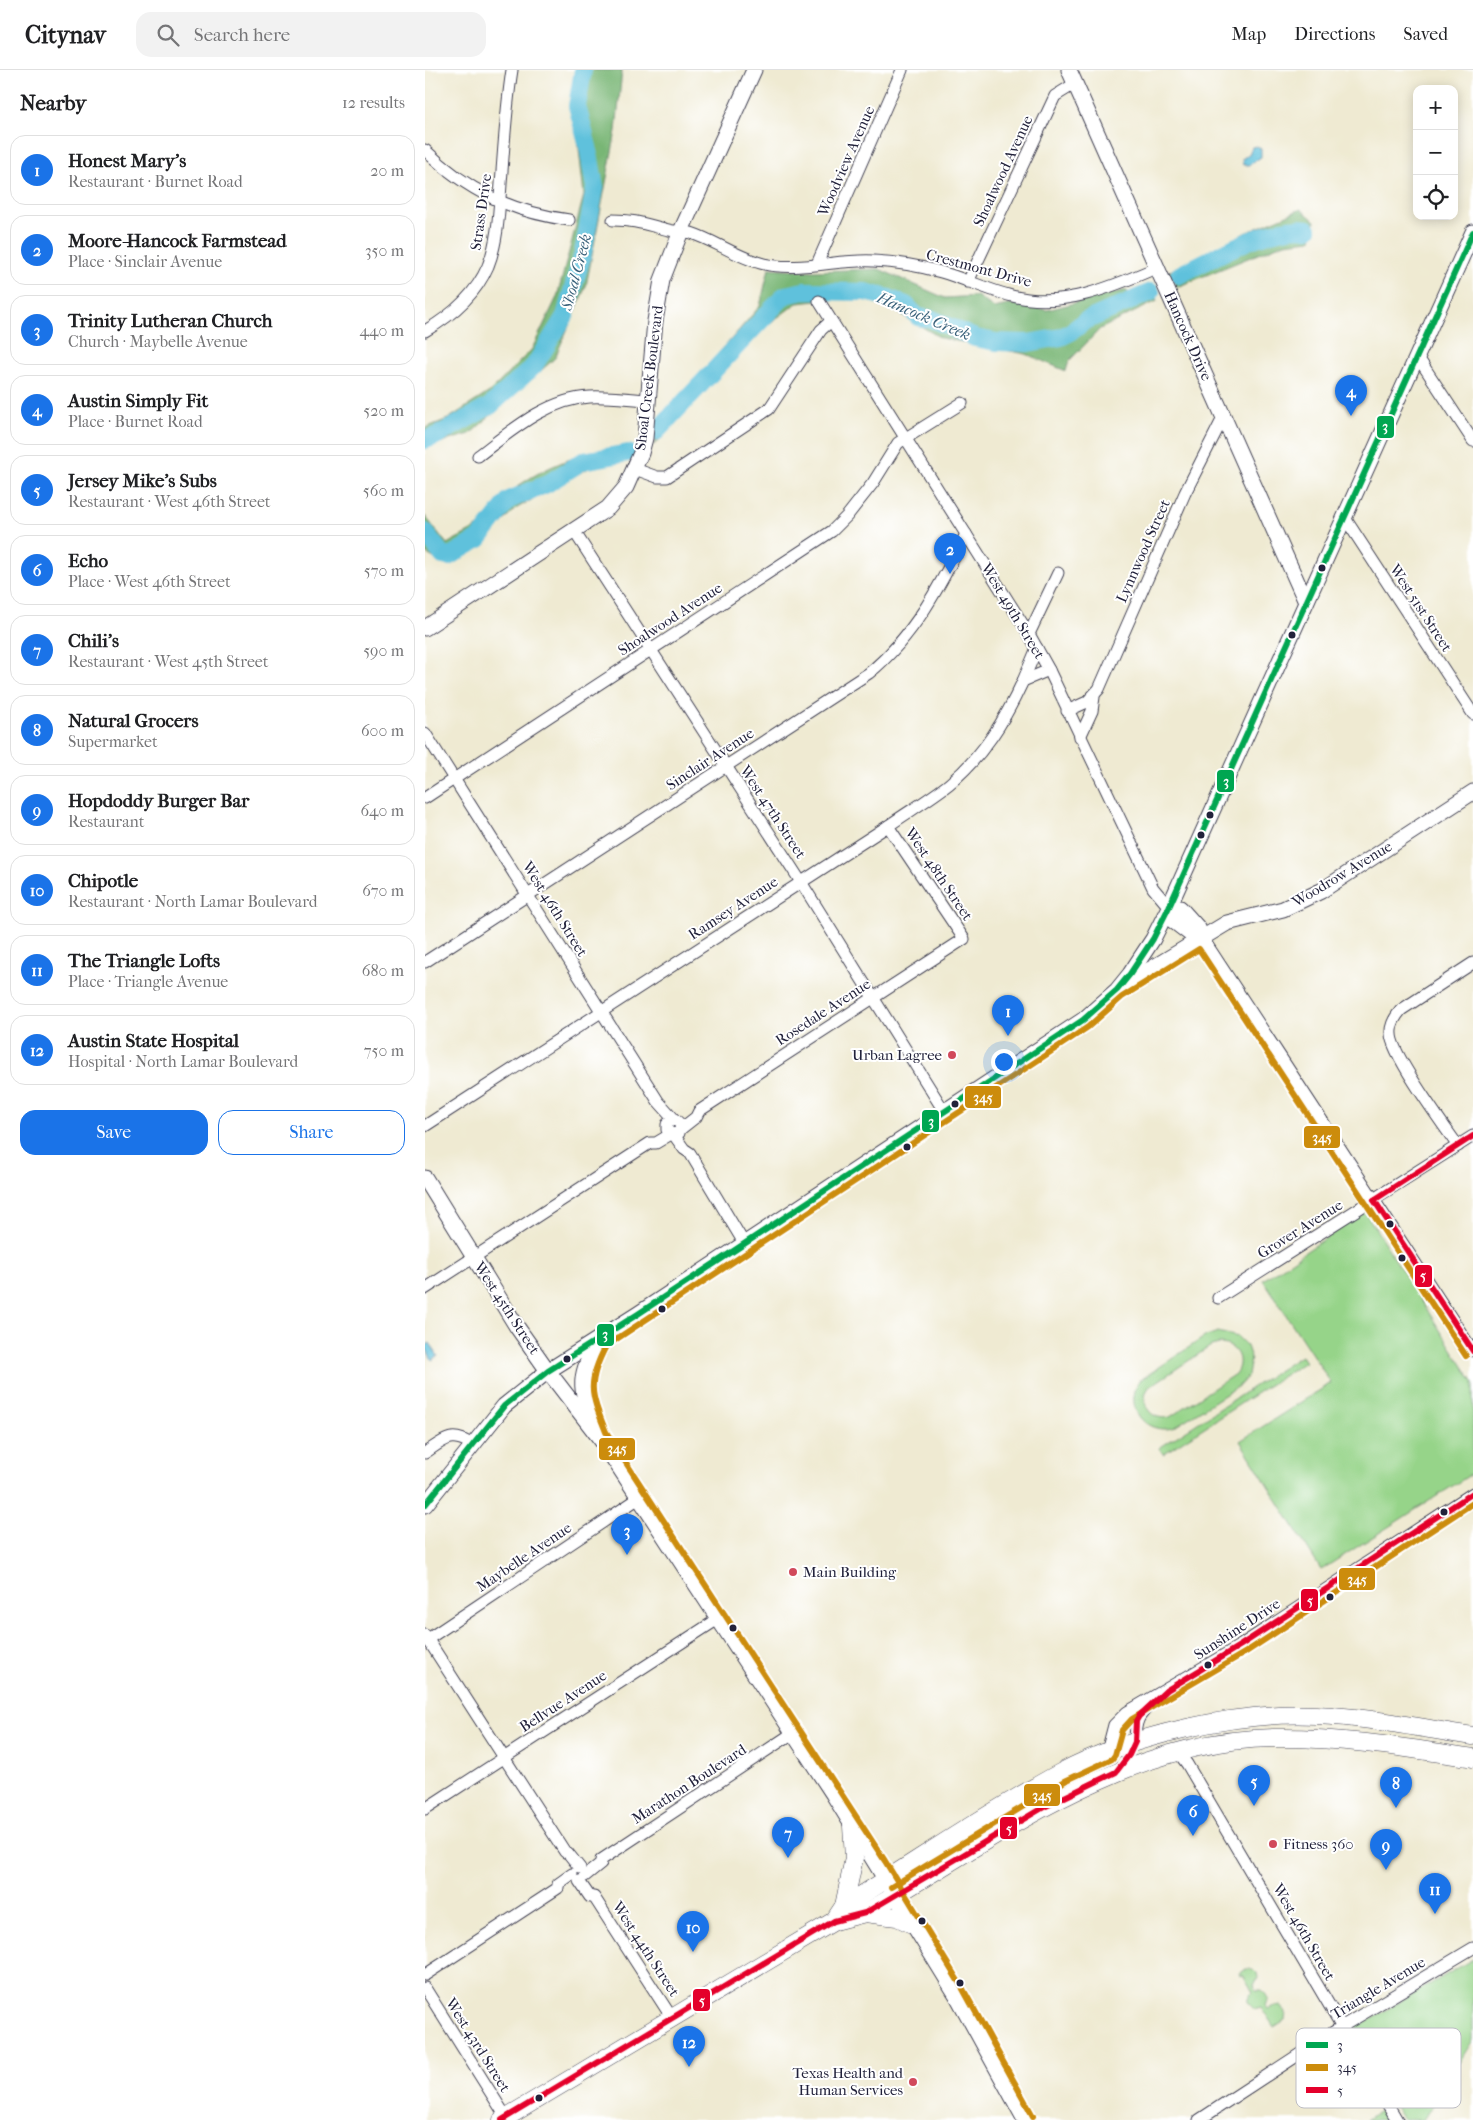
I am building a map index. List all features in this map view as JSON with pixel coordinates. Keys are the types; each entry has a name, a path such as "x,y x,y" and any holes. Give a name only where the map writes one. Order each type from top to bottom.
{"main road":[{"name":"Shoal Creek Boulevard","path":"425,628 574,532 608,508 618,498 635,469 645,438 659,296 668,262 754,70"},
{"name":"Hancock Drive","path":"1072,77 1306,602"},
{"path":"425,1505 504,1406 547,1371 599,1340 1083,1020 1117,990 1142,957 1169,907 1473,232"},
{"name":"Woodrow Avenue","path":"1117,990 1227,923 1283,909 1321,891 1473,792"},
{"name":"West 49th Street","path":"1169,907 1180,908 1198,928 1203,937"},
{"name":"West 45th Street","path":"425,1178 517,1327 547,1371 598,1436 853,1826 956,1994 1025,2120"},
{"path":"598,1436 585,1401 582,1376 586,1363 599,1340"},
{"path":"1288,1738 1289,1715"},
{"path":"833,1921 844,1906 1061,1772 1135,1742 1229,1720 1289,1715 1352,1718 1473,1736"},
{"path":"504,2119 833,1921 865,1913 1044,1807 1116,1772 1182,1754 1207,1745 1288,1738 1334,1739 1473,1758"},
{"path":"1116,1772 1129,1755 1135,1742"},
{"path":"844,1906 853,1858 853,1826"},
{"path":"865,1913 897,1917 914,1925"}],"street":[{"name":"Strass Drive","path":"425,331 458,306 479,282 492,253 500,203 507,98 512,70"},
{"name":"Woodview Avenue","path":"817,264 902,70"},
{"name":"Shoalwood Avenue","path":"968,282 1055,96 1072,77"},
{"path":"425,150 461,180 500,203 546,217 569,220"},
{"path":"613,220 645,222 669,230 690,232 765,264 817,264"},
{"name":"Crestmont Drive","path":"817,264 873,261 940,272 1014,296 1057,299 1086,295 1114,286 1158,267"},
{"name":"West 49th Street","path":"819,301 1029,634 1049,670 1153,888 1169,907"},
{"path":"635,469 657,477 667,477 769,409 821,330 831,321"},
{"path":"1417,356 1473,441"},
{"path":"478,456 520,424 566,401 589,397 648,400"},
{"name":"Shoalwood Avenue","path":"425,798 832,531 847,516 873,483 898,443 963,403"},
{"name":"Lynnwood Street","path":"1080,737 1092,711 1094,697 1185,493 1223,418"},
{"name":"West 51st Street","path":"1345,518 1473,714"},
{"name":"West 47th Street","path":"574,532 801,882 944,1111"},
{"name":"Sinclair Avenue","path":"425,962 869,673 893,652 913,628 925,610 966,534"},
{"path":"1029,634 1058,573"},
{"name":"Ramsey Avenue","path":"425,1126 888,826 948,785 968,767 1002,724 1037,648"},
{"path":"1023,681 1049,670"},
{"path":"1067,711 1094,697"},
{"name":"West 46th Street","path":"425,733 658,1101 659,1110 690,1145 690,1153 744,1243"},
{"name":"West 48th Street","path":"888,826 964,939"},
{"name":"West 49th Street","path":"1203,937 1473,1351"},
{"name":"Rosedale Avenue","path":"425,1289 650,1143 656,1143 692,1112 699,1112 964,939"},
{"path":"1458,1146 1393,1047 1391,1028 1401,1010 1473,963"},
{"name":"Grover Avenue","path":"1218,1298 1473,1136"},
{"path":"425,1453 455,1436 463,1438 472,1445"},
{"name":"Sunshine Drive","path":"1107,1752 1111,1731 1118,1720 1143,1701 1167,1690 1246,1642 1473,1493"},
{"name":"Maybelle Avenue","path":"426,1638 639,1498"},
{"name":"Bellvue Avenue","path":"425,1809 718,1619"},
{"name":"West 44th Street","path":"426,1638 565,1852 568,1853 590,1896 594,1897 672,2018"},
{"name":"Sunshine Drive","path":"1135,1742 1136,1721 1139,1716 1167,1690"},
{"name":"Marathon Boulevard","path":"425,1975 558,1888 558,1884 601,1863 601,1860 793,1733"},
{"name":"West 46th Street","path":"1182,1754 1341,2027"},
{"name":"Triangle Avenue","path":"1341,2027 1473,1948"},
{"name":"West 43rd Street","path":"425,1988 504,2119"},
{"name":"Triangle Avenue","path":"1199,2120 1296,2056"},
{"name":"West 46th Street","path":"1390,2108 1397,2120"}],"green space":[{"path":"576,70 622,70 616,131 586,286 555,358 470,434 425,447 425,428 448,419 491,391 532,349 557,297 584,195 576,121 572,103"},
{"path":"1301,209 1315,221 1311,240 1285,243 1177,287 1168,272 1243,234"},
{"path":"769,268 813,271 879,269 945,298 977,296 994,308 1013,304 1047,310 1126,290 1131,297 1152,288 1157,301 1100,329 1069,361 1066,371 1026,354 941,338 882,303 854,297 797,303 766,326 654,445 657,420 672,407 760,306"},
{"path":"628,445 627,461 594,465 517,508 491,534 446,565 425,553 425,516 447,544 479,525 511,493 533,476 572,458"},
{"path":"1365,1212 1473,1382 1473,1473 1321,1570 1240,1441 1331,1383 1263,1280"},
{"path":"1218,1332 1238,1337 1247,1346 1251,1358 1248,1376 1240,1385 1173,1428 1162,1429 1153,1427 1145,1422 1135,1408 1135,1390 1140,1380 1206,1336","holes":["1225,1345 1234,1350 1239,1358 1238,1369 1235,1374 1170,1417 1157,1417 1148,1410 1145,1399 1149,1387 1211,1346"]},
{"path":"1301,1356 1305,1362 1163,1454 1159,1448"},
{"path":"1473,1959 1473,2040 1461,2059 1461,2028 1356,2028 1357,2024 1360,2022 1362,2024"},
{"path":"1246,1969 1253,1969 1257,1973 1258,1978 1254,1985 1256,1990 1262,1990 1266,1995 1267,2001 1265,2005 1268,2009 1278,2006 1282,2007 1286,2012 1285,2020 1274,2027 1261,2007 1254,2009 1247,2002 1250,1994 1253,1992 1243,1975 1240,1976 1239,1973"},
{"path":"1396,2108 1430,2108 1423,2120 1403,2120"},
{"path":"1380,2110 1387,2120 1366,2120"}],"water":[{"path":"1257,146 1261,149 1261,157 1249,165 1243,165 1242,159 1249,154 1252,147"},
{"path":"430,1343 438,1356 432,1360 425,1346"}],"waterway":[{"name":"Shoal Creek","path":"425,440 436,436 490,406 534,366 565,316 583,253 595,188 588,147 577,106 583,70"},
{"name":"Hancock Creek","path":"1179,275 1260,237 1277,231 1308,229"},
{"name":"Hancock Creek","path":"656,432 785,295 804,291 865,292 889,298 906,305 918,317 932,319 975,338 996,342 1028,343 1061,337 1085,321 1151,292"},
{"name":"Hancock Creek","path":"425,532 443,556 448,557 479,539 509,500 547,484 583,461 628,453"}],"transit line":[{"name":"3","path":"425,1505 504,1406 548,1371 638,1314 1083,1020 1117,990 1153,939 1169,907 1473,232"},
{"name":"345","path":"1033,2116 963,1989 885,1861 606,1432 597,1408 593,1389 595,1370 606,1346 1088,1027 1122,997 1199,949 1466,1356"},
{"name":"5","path":"1374,1200 1473,1136"},
{"name":"5","path":"1374,1200 1473,1351"},
{"name":"5","path":"502,2120 834,1921 865,1913 1044,1807 1116,1772 1129,1755 1135,1742 1136,1721 1139,1716 1167,1690 1241,1645 1473,1493"},
{"name":"345","path":"891,1887 1065,1781 1112,1759 1115,1755 1122,1730 1132,1719 1246,1652 1473,1503"}],"place":[{"name":"Austin Simply Fit","path":"1351,416"},
{"name":"Moore-Hancock Farmstead","path":"950,574"},
{"name":"Honest Mary's","path":"1008,1036"},
{"name":"Urban Lagree","path":"952,1055"},
{"name":"Trinity Lutheran Church","path":"627,1555"},
{"name":"Main Building","path":"793,1572"},
{"name":"Jersey Mike's Subs","path":"1254,1806"},
{"name":"Natural Grocers","path":"1396,1808"},
{"name":"Echo","path":"1193,1836"},
{"name":"Fitness 360","path":"1273,1844"},
{"name":"Chili's","path":"788,1858"},
{"name":"Hopdoddy Burger Bar","path":"1386,1870"},
{"name":"The Triangle Lofts","path":"1435,1914"},
{"name":"Chipotle","path":"693,1952"},
{"name":"Austin State Hospital","path":"689,2067"},
{"name":"Texas Health and Human Services","path":"913,2082"}]}
